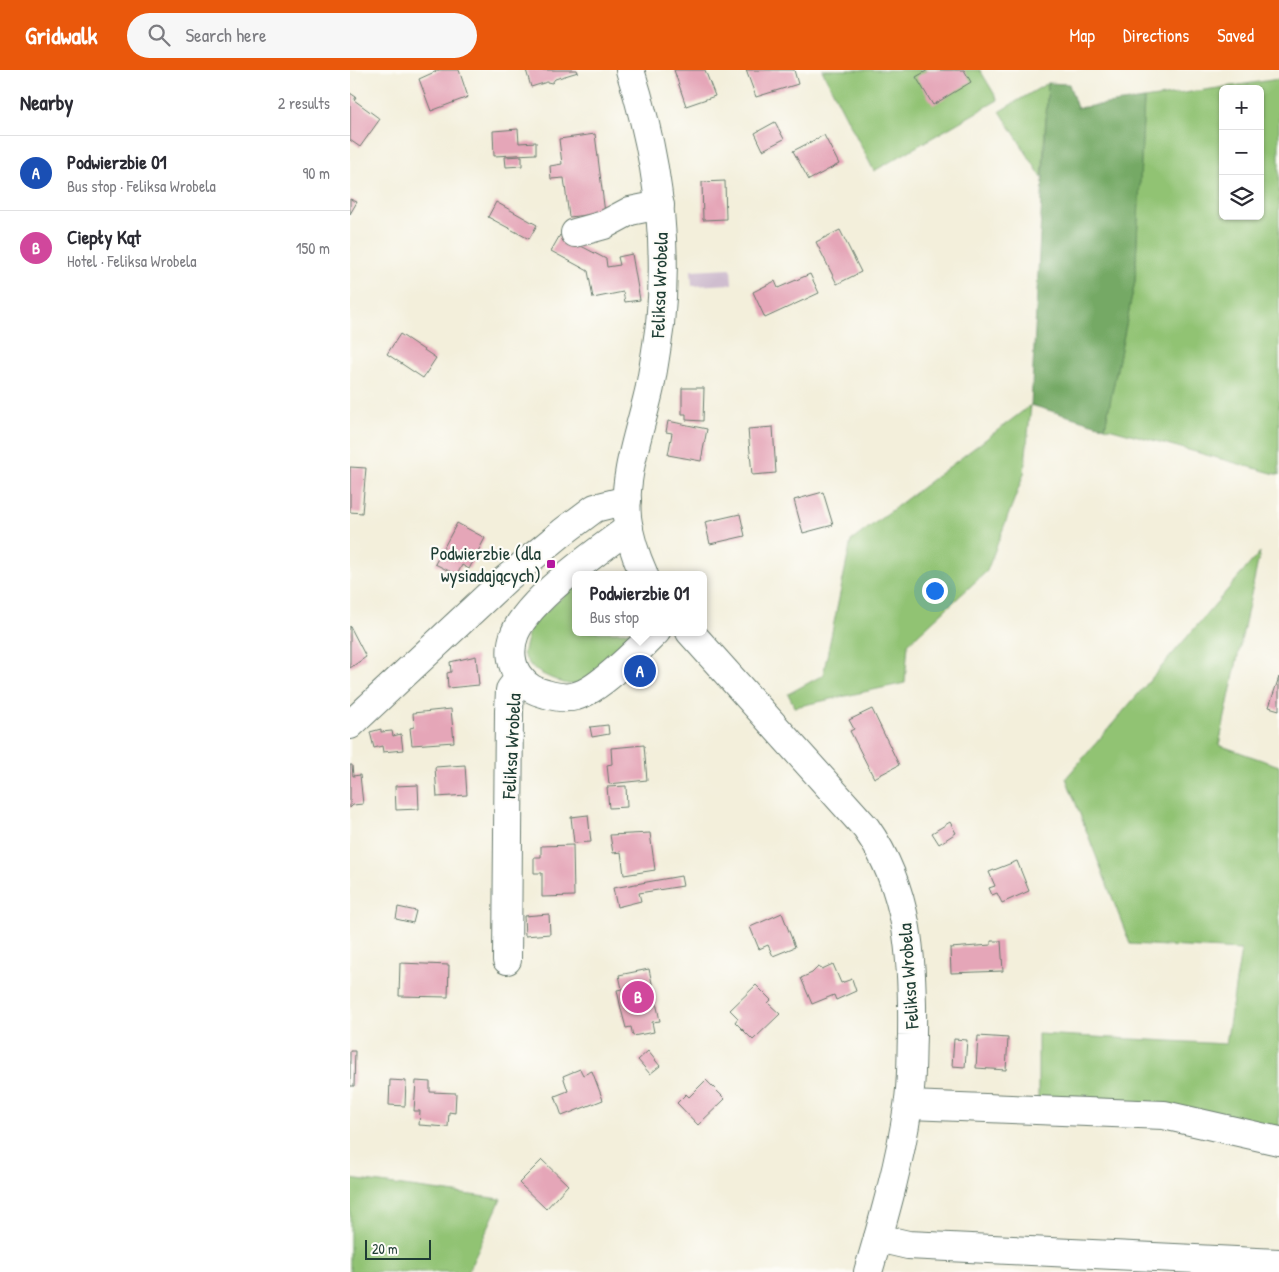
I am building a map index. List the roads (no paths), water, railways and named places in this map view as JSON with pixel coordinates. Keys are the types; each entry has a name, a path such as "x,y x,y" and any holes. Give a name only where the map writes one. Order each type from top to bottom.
{"street":[{"name":"Feliksa Wrobela","path":"630,70 649,136 660,204 663,253 660,322 650,387 633,454 626,500 629,528 643,571"},
{"path":"575,233 604,225 630,211 660,204"},
{"path":"350,725 506,579 563,532 595,508 626,500"},
{"name":"Feliksa Wrobela","path":"574,571 594,553 629,528"},
{"name":"Feliksa Wrobela","path":"508,960 509,711 510,690 519,678 512,663 511,645 515,633 526,614 572,573"},
{"path":"519,678 536,692 554,696 576,696 596,686 652,636"},
{"name":"Feliksa Wrobela","path":"694,636 866,828 886,859 900,896 910,944 912,1014 909,1106 878,1238 868,1272"},
{"path":"909,1106 1164,1115 1279,1141"},
{"path":"878,1238 908,1245 1279,1263"}],"place":[{"name":"Podwierzbie (dla wysiadających)","path":"551,564"},
{"name":"Podwierzbie 01","path":"640,671"},
{"name":"Ciepły Kąt","path":"638,997"}]}
